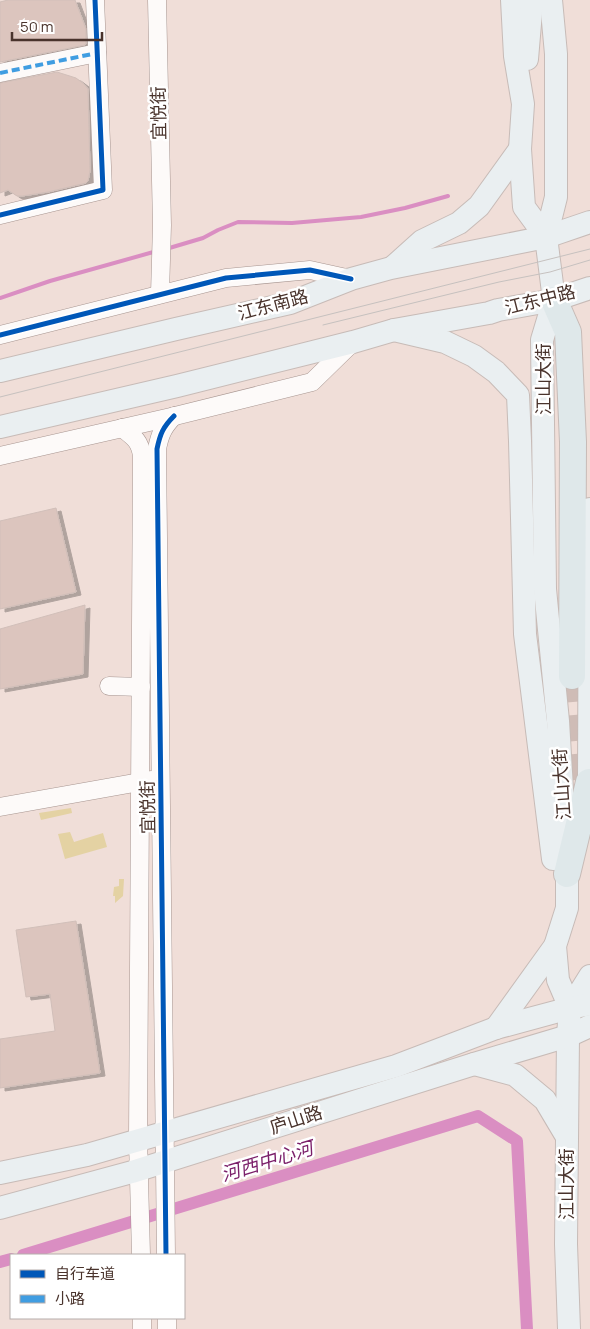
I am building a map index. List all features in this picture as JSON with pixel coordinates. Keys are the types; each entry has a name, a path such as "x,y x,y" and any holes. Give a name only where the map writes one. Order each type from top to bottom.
{"highway":[{"path":"554,300 568,332 569,342 573,442 572,676"},
{"path":"567,874 589,788"}],"main road":[{"path":"512,0 515,56 523,104"},
{"path":"532,0 520,150 524,207 546,236"},
{"path":"546,236 556,197 556,54 552,0"},
{"path":"391,268 422,241 459,223 478,206 520,150"},
{"name":"江东南路","path":"0,371 290,303 351,279 391,268 546,236 590,222"},
{"name":"江山大街","path":"546,236 554,300 542,340 545,589 558,720 567,874 567,908 554,946 558,980 580,1006 568,1036 566,1244 569,1329"},
{"name":"江东中路","path":"394,330 489,314 498,310 554,300 590,288"},
{"path":"0,427 177,386 394,330 446,342 474,356 496,372 518,395 526,634 555,877 567,908"},
{"path":"589,788 590,509"},
{"path":"496,1028 554,946"},
{"path":"580,1006 590,976"},
{"name":"庐山路","path":"0,1174 88,1155 166,1133 396,1066 496,1028 580,1006"},
{"name":"庐山路","path":"0,1208 139,1170 568,1036 590,1026"},
{"path":"474,1064 515,1076 545,1100 567,1138"}],"street":[{"path":"0,215 103,190 95,0"},
{"name":"宜悦街","path":"157,0 162,225 160,288"},
{"path":"0,73 97,52"},
{"path":"0,335 160,288 226,278 310,270 351,279"},
{"path":"0,456 312,382 353,342"},
{"name":"宜悦街","path":"166,1254 157,449 160,434 174,416"},
{"name":"宜悦街","path":"122,428 138,441 142,456 138,1140 141,1254"},
{"path":"109,686 140,687"},
{"path":"0,807 161,778"}],"shaded area":[{"path":"71,808 72,813 41,820 39,813"},
{"path":"70,832 74,842 103,833 107,847 65,859 58,834"},
{"path":"119,879 124,879 123,896 115,903 115,896 113,896 114,887 119,886"}],"building":[{"path":"8,0 75,0 86,29 85,45 0,62 0,2"},
{"path":"57,72 76,78 88,89 90,171 88,181 48,192 22,196 17,196 8,190 0,193 0,83"},
{"path":"56,508 76,592 0,609 0,521"},
{"path":"85,605 83,674 0,689 0,629"},
{"path":"76,921 100,1073 0,1088 0,1039 55,1031 50,994 26,997 16,930"}],"waterway":[{"path":"166,249 203,238 238,222 292,223 361,217 405,208 448,196"},
{"path":"0,298 50,281 157,251"},
{"name":"河西中心河","path":"26,1254 478,1116 517,1141 527,1329"},
{"name":"河西中心河","path":"0,1262 10,1259"}],"tunnel":[{"path":"572,676 581,780"}],"tram line":[{"path":"0,397 590,249"},
{"path":"323,325 499,282 550,272 590,260"}],"marked path":[{"path":"0,73 97,53"}],"cycle path":[{"path":"0,215 103,190 95,0"},
{"path":"0,335 226,278 310,270 351,279"},
{"path":"166,1254 157,449 162,431 174,416"}]}
